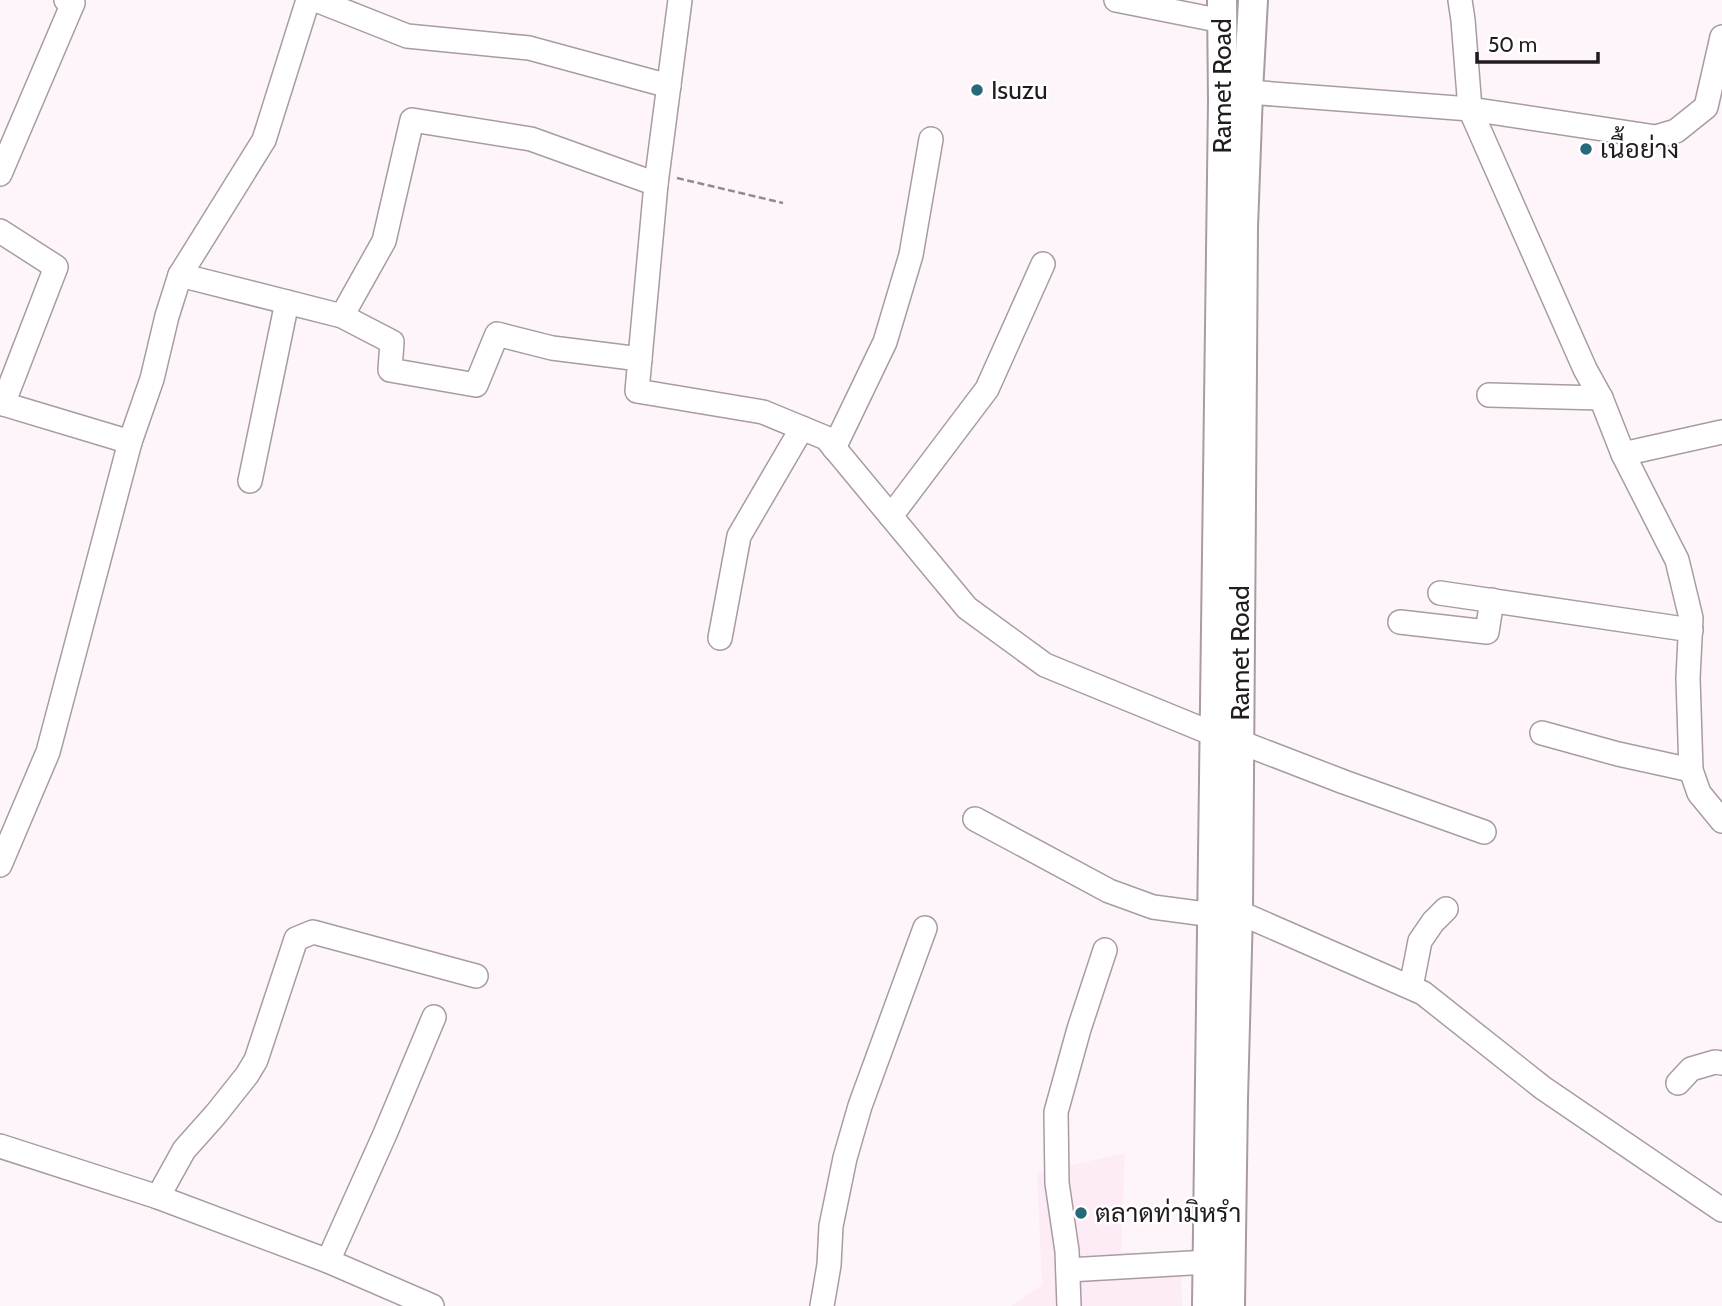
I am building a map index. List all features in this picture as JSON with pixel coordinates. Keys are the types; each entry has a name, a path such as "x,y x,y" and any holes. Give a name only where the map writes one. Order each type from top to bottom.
{"main road":[{"name":"Ramet Road","path":"1235,97 1254,0"},
{"name":"Ramet Road","path":"1207,1306 1226,914 1235,97 1222,11"},
{"name":"Ramet Road","path":"1226,914 1233,1113 1230,1306"}],"street":[{"path":"0,174 73,3 66,0"},
{"path":"0,865 48,752 130,442 152,379 180,275 264,140 309,0"},
{"path":"316,0 407,36 529,48 669,86"},
{"path":"680,0 656,178 637,391 763,412 826,438 967,608 1045,665 1228,738 1484,832"},
{"path":"1116,0 1222,11"},
{"path":"1460,0 1470,109 1585,369 1601,398 1623,454 1677,560 1691,618 1688,678 1691,769 1699,793 1722,821"},
{"path":"1235,97 1470,109 1656,137 1676,131 1706,107 1722,37"},
{"path":"342,316 384,241 412,120 531,139 656,178"},
{"path":"834,448 884,342 911,255 931,139"},
{"path":"0,231 56,267 2,403 130,442"},
{"path":"891,516 987,389 1043,264"},
{"path":"180,275 342,316 392,342 390,370 475,385 497,334 552,348 640,359"},
{"path":"250,481 287,302"},
{"path":"1489,395 1601,398"},
{"path":"720,638 739,536 802,428"},
{"path":"1623,454 1722,432"},
{"path":"1440,593 1691,630"},
{"path":"1400,622 1487,632 1492,600"},
{"path":"1542,733 1618,754 1691,769"},
{"path":"975,819 1109,891 1153,907 1226,914 1423,993 1543,1088 1722,1210"},
{"path":"1411,987 1420,941 1446,909"},
{"path":"822,1306 829,1265 831,1226 845,1157 860,1106 925,928"},
{"path":"158,1198 184,1150 232,1094 256,1060 296,939 313,932 476,976"},
{"path":"1069,1306 1067,1251 1057,1183 1056,1112 1105,950"},
{"path":"328,1261 434,1017"},
{"path":"1678,1083 1691,1069 1715,1062 1722,1063"},
{"path":"0,1146 158,1198 328,1261 432,1306"},
{"path":"1068,1269 1208,1262"}],"path":[{"path":"656,178 783,203"}],"shaded area":[{"name":"ตลาดท่ามิหรำ","path":"1125,1153 1121,1252 1181,1254 1182,1306 1011,1306 1042,1285 1037,1173"}],"place":[{"name":"Isuzu","path":"977,90"},
{"name":"เนื้อย่าง","path":"1586,149"},
{"name":"ตลาดท่ามิหรำ","path":"1081,1213"}]}
